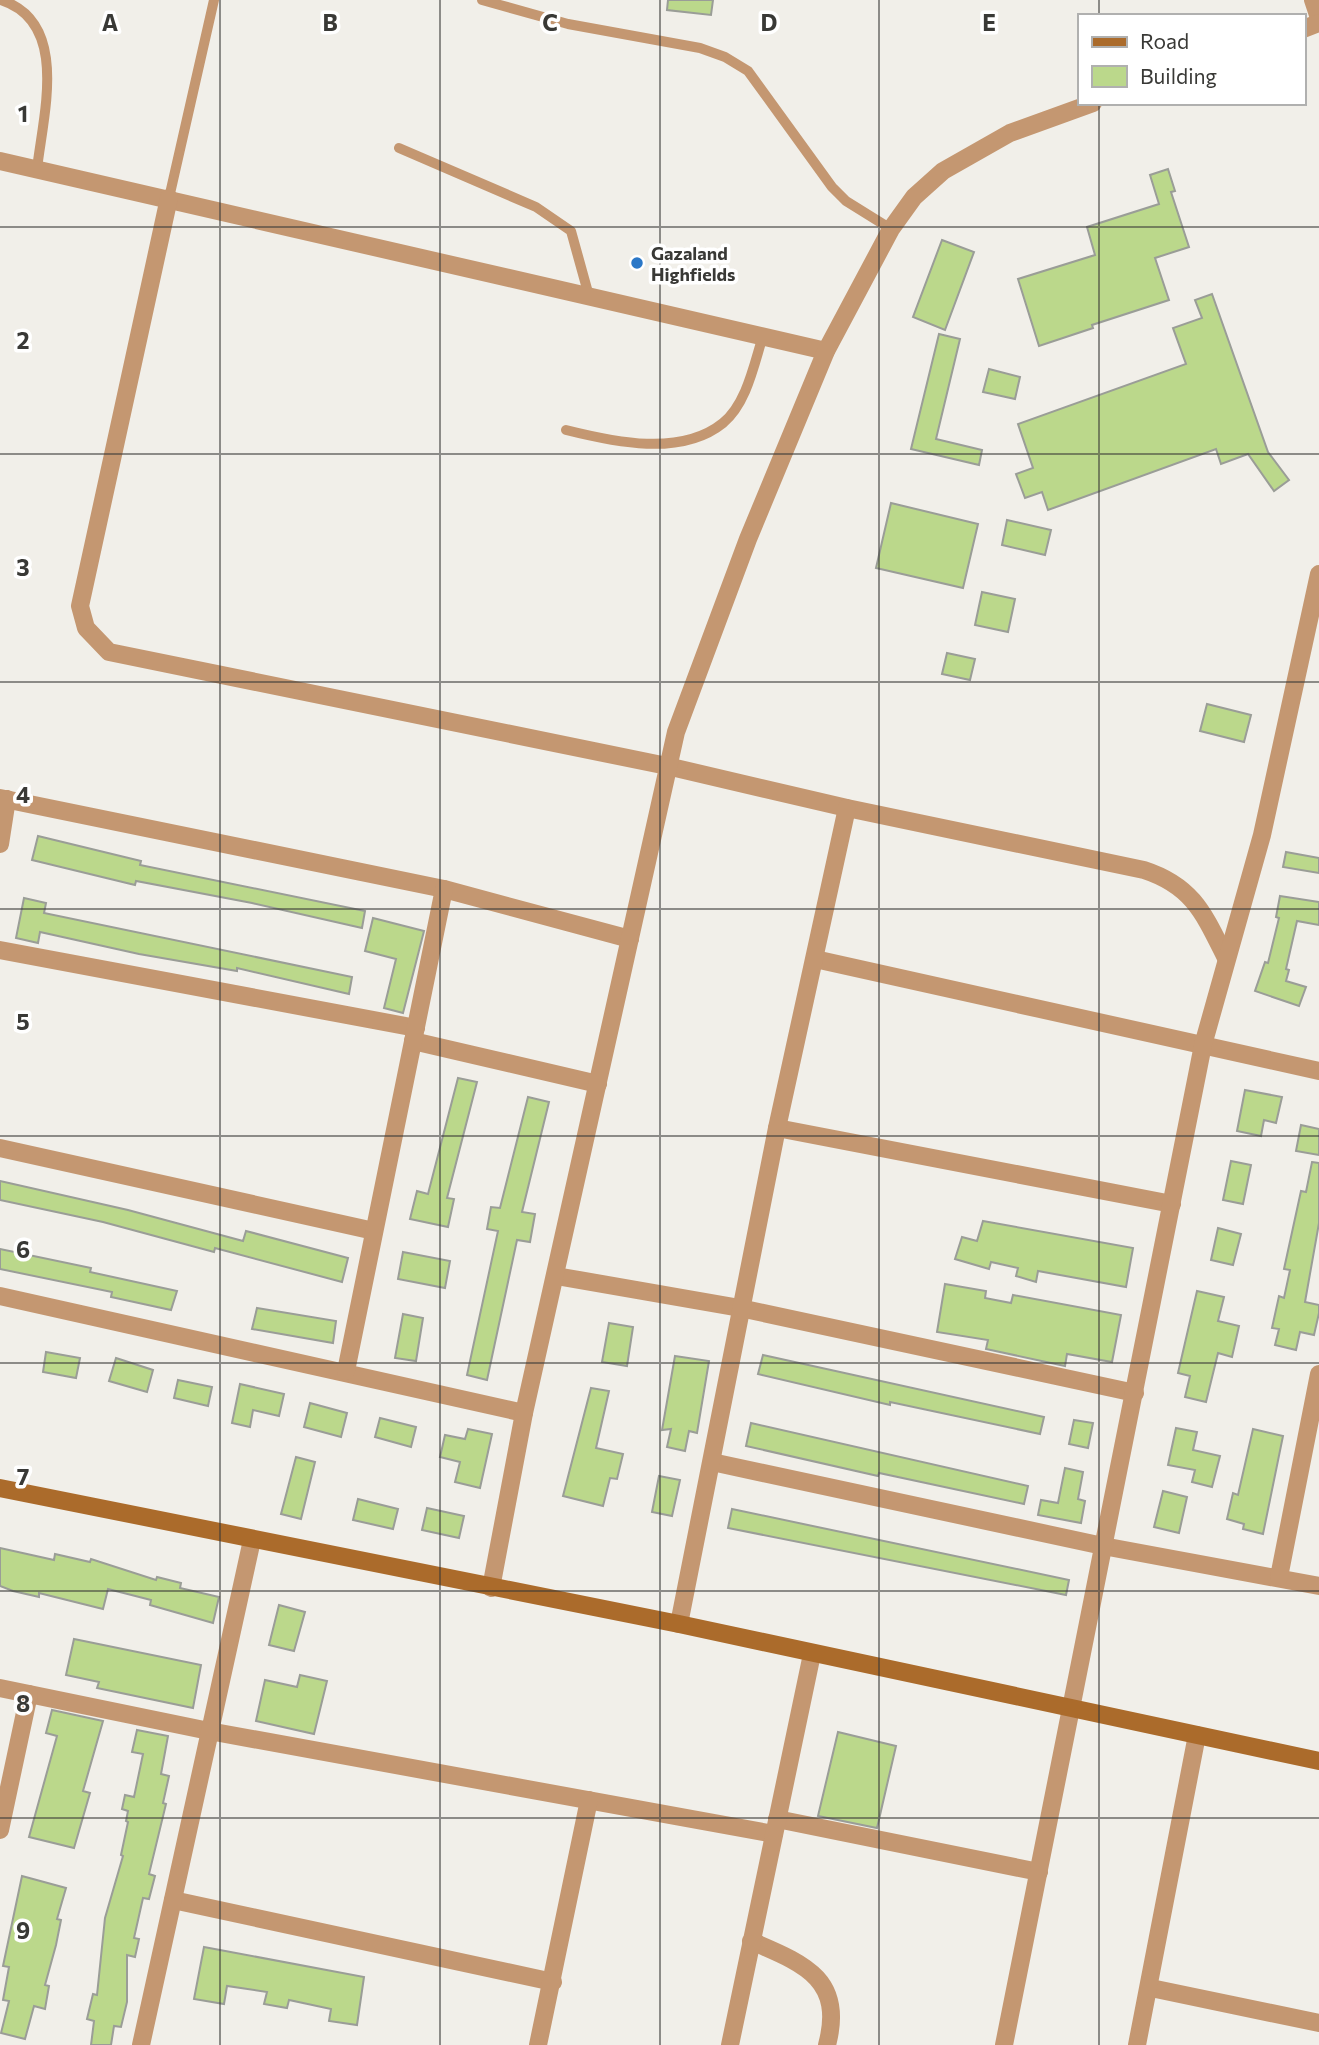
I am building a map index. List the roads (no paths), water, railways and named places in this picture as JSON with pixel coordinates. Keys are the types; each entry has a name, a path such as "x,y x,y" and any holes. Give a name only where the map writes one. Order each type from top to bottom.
{"street":[{"path":"1313,0 1319,21"},
{"path":"491,1588 524,1413 667,766 705,649 826,351 891,229 914,197 943,171 1010,133 1087,105"},
{"path":"0,161 826,351"},
{"path":"169,198 80,606 86,628 109,652 667,766 847,808 1144,870 1168,878 1188,893 1203,912 1226,958"},
{"path":"1004,2045 1203,1045 1262,835 1319,574"},
{"path":"0,844 4,798 443,890 630,939"},
{"path":"679,1624 777,1128 847,808"},
{"path":"346,1371 443,890"},
{"path":"0,950 414,1035 598,1084"},
{"path":"815,959 1319,1071"},
{"path":"777,1128 1172,1204"},
{"path":"0,1148 374,1231"},
{"path":"556,1276 740,1308 1135,1393"},
{"path":"0,1296 346,1371 524,1413"},
{"path":"1279,1577 1313,1435 1319,1374"},
{"path":"712,1462 1102,1546 1319,1586"},
{"path":"0,1488 679,1624 1319,1760"},
{"path":"141,2045 252,1539"},
{"path":"730,2045 812,1654"},
{"path":"0,1688 209,1731 589,1800 776,1827 1039,1872"},
{"path":"0,1830 29,1694"},
{"path":"1138,2045 1151,1988 1197,1735"},
{"path":"538,2045 589,1800"},
{"path":"173,1900 552,1982"},
{"path":"751,1941 797,1961 822,1980 830,2009 827,2045"},
{"path":"1151,1988 1319,2023"}],"lane":[{"path":"1,0 27,12 38,27 47,52 37,169"},
{"path":"169,198 214,0"},
{"path":"482,0 568,24 700,48 725,57 748,71 764,90 831,187 846,201 891,229"},
{"path":"399,148 536,207 571,231 589,296"},
{"path":"566,430 593,437 652,443 689,442 724,422 747,388 763,336"}],"place":[{"name":"Gazaland Highfields","path":"637,263"}]}
